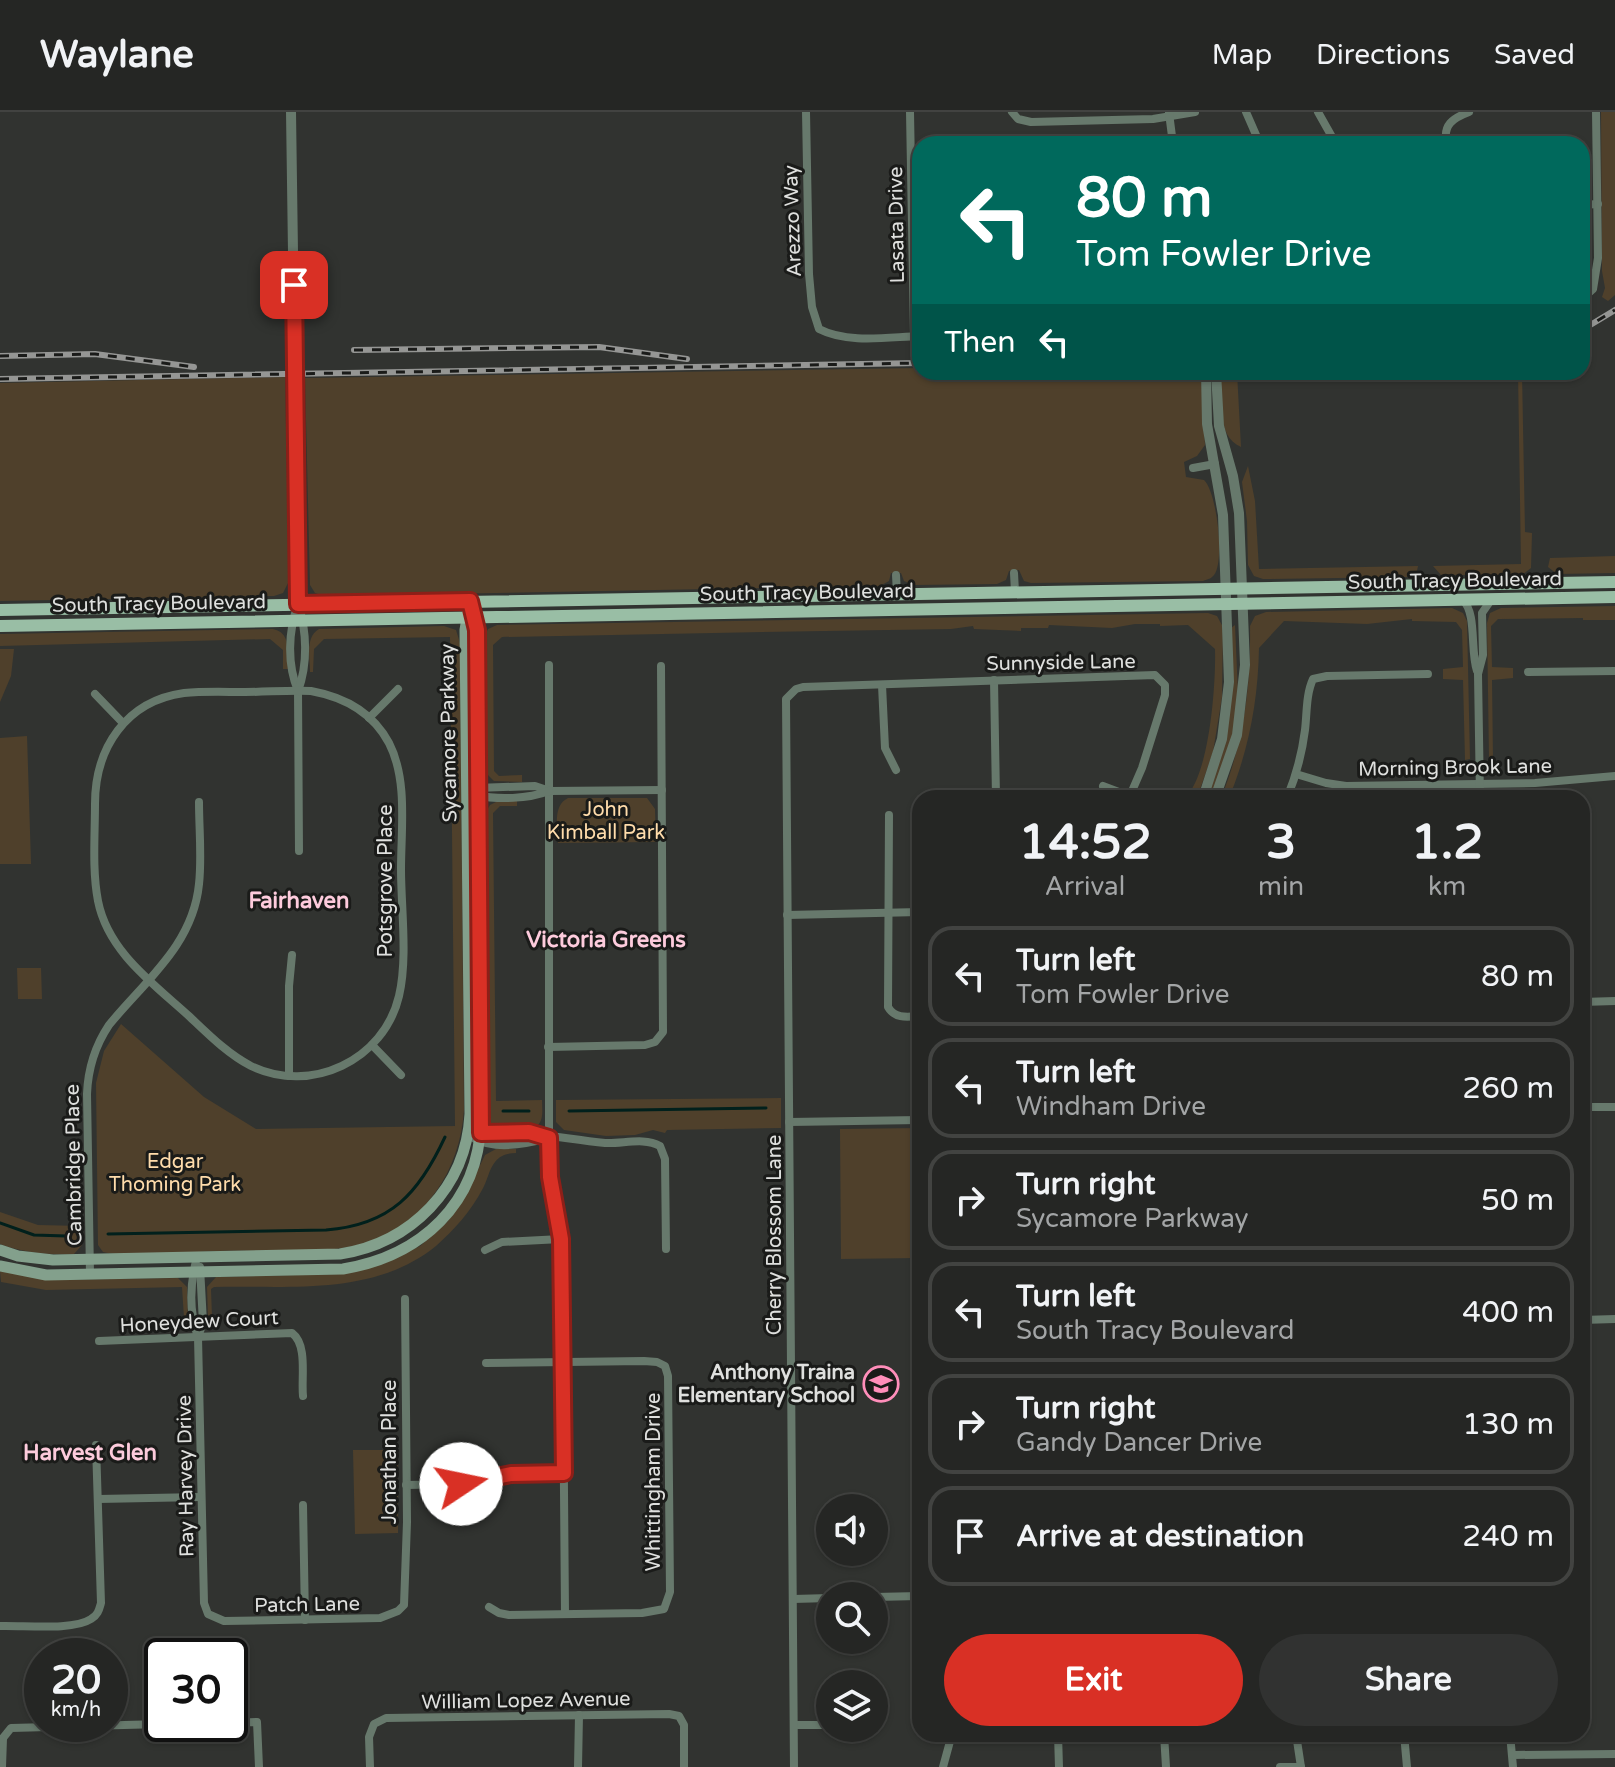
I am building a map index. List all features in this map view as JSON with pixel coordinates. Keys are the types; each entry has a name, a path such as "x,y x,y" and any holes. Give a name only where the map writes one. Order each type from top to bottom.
{"main road":[{"name":"South Tracy Boulevard","path":"0,610 1615,582"},
{"name":"South Tracy Boulevard","path":"0,626 1615,597"},
{"name":"Sycamore Parkway","path":"0,1266 34,1274 343,1269 394,1254 422,1238 449,1211 468,1182 480,1138 470,601"},
{"name":"Sycamore Parkway","path":"0,1250 38,1259 340,1254 377,1245 404,1231 429,1210 456,1170 467,1135 470,1106 474,791"}],"street":[{"path":"291,112 298,604 291,672 298,691 299,851"},
{"name":"Arezzo Way","path":"806,112 809,274 812,307 819,329 829,334 870,338 912,336"},
{"name":"Lasata Drive","path":"910,112 912,152"},
{"path":"1013,113 1031,122 1195,112"},
{"path":"1246,112 1256,136"},
{"path":"1318,112 1332,136"},
{"path":"1445,136 1452,119 1469,112"},
{"path":"1590,294 1598,258 1596,112"},
{"path":"1169,115 1172,136"},
{"path":"1590,204 1598,204"},
{"path":"1206,380 1207,424 1223,515 1229,682 1219,752 1206,790"},
{"path":"1216,380 1219,426 1233,476 1239,513 1245,678 1234,745 1218,790"},
{"path":"1193,468 1215,464"},
{"path":"1014,573 1015,592"},
{"path":"896,575 897,594"},
{"path":"1463,600 1472,613 1472,655 1478,674"},
{"path":"1480,790 1478,674 1483,655 1482,613 1491,600"},
{"path":"489,1607 509,1615 565,1614 561,1239 550,1177 549,1138 549,665"},
{"path":"548,1047 645,1045 658,1039 664,1026 661,666"},
{"path":"1528,672 1615,671"},
{"path":"1290,790 1296,774 1309,687 1313,679 1428,674"},
{"name":"Sunnyside Lane","path":"882,685 1155,675 1165,685 1165,695 1134,790"},
{"path":"994,680 996,790"},
{"path":"882,685 885,748 896,770"},
{"name":"Cherry Blossom Lane","path":"794,1767 784,706 790,693 803,687 882,685"},
{"path":"398,689 369,718 352,705 314,691 184,693 152,702 122,722 108,743 96,782 97,898 111,936 128,959 230,1053 259,1069 289,1076 320,1074 339,1068 372,1045 401,1075"},
{"path":"95,694 122,722"},
{"name":"Potsgrove Place","path":"369,718 389,745 400,780 402,970 392,1015 372,1045"},
{"name":"Morning Brook Lane","path":"1296,774 1346,786 1535,783 1615,776"},
{"path":"1103,786 1113,790"},
{"path":"474,791 535,796 550,791 662,790"},
{"name":"Cambridge Place","path":"90,1274 87,1094 90,1065 109,1025 181,940 197,897 200,877 199,802"},
{"path":"889,815 888,1007 899,1017 912,1016"},
{"path":"787,915 912,912"},
{"path":"289,1076 292,955"},
{"path":"1590,1002 1615,1001"},
{"path":"1590,1107 1615,1107"},
{"path":"789,1122 912,1120"},
{"path":"467,1135 529,1143 549,1138 579,1138 604,1143 647,1142 660,1146 665,1159 666,1249"},
{"path":"485,1250 502,1242 561,1239"},
{"name":"Ray Harvey Drive","path":"197,1257 193,1323 198,1337 204,1603 208,1614"},
{"name":"Jonathan Place","path":"404,1605 405,1299"},
{"path":"1590,1320 1615,1319"},
{"name":"Honeydew Court","path":"99,1341 292,1333 298,1338 303,1396"},
{"path":"486,1363 563,1362"},
{"name":"Whittingham Drive","path":"563,1362 657,1362 665,1366 668,1376 668,1599 664,1609 654,1612 565,1614"},
{"path":"0,1626 76,1624 91,1620 98,1613 101,1603 96,1445"},
{"path":"406,1485 461,1484 511,1474 564,1473"},
{"path":"98,1499 201,1497"},
{"path":"303,1505 305,1620"},
{"path":"888,1597 912,1596"},
{"path":"793,1599 816,1598"},
{"name":"Patch Lane","path":"208,1614 224,1621 380,1618 398,1611 404,1605"},
{"name":"William Lopez Avenue","path":"370,1767 369,1737 374,1724 386,1718 669,1714 679,1716 684,1725 684,1767"},
{"path":"578,1767 579,1715"},
{"path":"248,1722 257,1722 259,1767"},
{"path":"2,1767 2,1744 6,1732 24,1727 144,1724"},
{"path":"794,1725 816,1725"},
{"path":"943,1767 950,1742"},
{"path":"1058,1742 1059,1767"},
{"path":"1164,1742 1166,1767"},
{"path":"1280,1767 1301,1767 1297,1742"},
{"path":"1405,1742 1407,1767"},
{"path":"1511,1742 1513,1767"},
{"path":"1513,1755 1615,1754"}],"green space":[{"path":"1601,112 1615,112 1615,295 1608,301 1602,297 1605,288 1602,271"},
{"path":"912,368 912,380 1201,380 1205,445 1197,456 1184,462 1186,477 1204,480 1213,498 1219,542 1217,568 1211,578 1203,581 1031,583 1024,581 1019,570 1009,571 1006,580 997,584 913,585 904,581 901,573 891,573 889,581 880,586 325,596 315,593 310,585 305,378"},
{"path":"285,377 289,581 283,593 274,596 0,601 0,383"},
{"path":"1221,380 1237,380 1241,447 1227,434 1221,403"},
{"path":"1518,380 1522,380 1525,532 1532,533 1531,568 1522,575 1441,575 1433,566 1521,564"},
{"path":"1248,466 1255,501 1259,569 1418,566 1417,571 1407,577 1263,579 1254,576 1248,565 1242,482"},
{"path":"1615,556 1615,573 1557,574 1548,567 1550,558"},
{"path":"1615,606 1615,620 1498,619 1491,626 1492,667 1513,668 1513,678 1492,680 1493,760 1489,760 1487,623 1490,613 1501,608"},
{"path":"1452,608 1463,613 1467,621 1470,759 1465,760 1463,680 1443,679 1443,669 1463,667 1462,630 1456,622 1412,619 1367,624 1284,621 1259,648 1257,687 1247,743 1232,790 1224,790 1241,735 1249,671 1250,626 1255,616 1266,612"},
{"path":"1208,613 1217,616 1223,627 1222,697 1213,752 1200,790 1191,790 1200,769 1210,727 1215,649 1188,625 1135,624 1112,628 1049,625 1048,628 1021,628 1021,631 974,629 973,626 951,629 502,637 493,645 494,771 499,776 522,775 522,782 494,781 484,771 483,640 488,629 497,625"},
{"path":"1235,625 1239,716 1218,781 1213,790 1209,790 1213,781 1231,628"},
{"name":"Edgar Thoming Park","path":"444,626 456,630 460,643 464,1110 461,1132 447,1174 422,1209 405,1223 386,1234 350,1247 313,1251 143,1255 103,1252 98,1245 96,1083 104,1051 121,1024 204,1097 256,1129 455,1126 450,637 324,639 314,649 313,672 310,672 309,654 312,637 319,629"},
{"path":"273,629 286,639 288,669 283,669 283,650 270,639 0,646 0,634"},
{"path":"0,649 14,649 11,676 0,702"},
{"path":"27,736 31,864 0,864 0,738"},
{"name":"John Kimball Park","path":"568,798 647,798 655,809 656,842 558,843 558,812"},
{"path":"498,801 517,801 517,806 500,806 493,813 496,1101 542,1100 540,1123 523,1130 498,1127 490,1122 487,1115 484,815 490,805"},
{"path":"17,968 41,968 42,999 18,999"},
{"path":"781,1098 781,1128 667,1130 665,1133 653,1130 635,1135 606,1136 564,1130 556,1122 556,1100"},
{"path":"912,1128 912,1258 841,1259 840,1129"},
{"path":"496,1149 516,1149 516,1153 497,1160 478,1198 462,1220 436,1246 411,1262 385,1274 329,1285 214,1287 211,1289 212,1317 208,1317 207,1287 216,1277 340,1274 385,1263 420,1246 447,1222 463,1200 485,1155"},
{"path":"0,1212 38,1225 82,1226 82,1245 74,1254 55,1254 0,1244"},
{"path":"0,1271 48,1280 178,1278 187,1287 188,1319 184,1318 182,1287 46,1290 1,1282"},
{"path":"353,1450 398,1450 398,1533 355,1534"}],"waterway":[{"path":"569,1111 766,1108"},
{"path":"503,1111 529,1111"},
{"path":"108,1234 349,1227 368,1221 400,1203 425,1174 445,1137"},
{"path":"0,1223 34,1235 66,1236"}],"railway":[{"path":"1590,325 1615,310"},
{"path":"354,350 599,347 687,359"},
{"path":"0,356 95,354 194,367"},
{"path":"0,379 912,363"}],"place":[{"name":"Anthony Traina Elementary School","path":"881,1384"}],"district":[{"name":"Fairhaven","path":"299,900"},
{"name":"Victoria Greens","path":"606,939"},
{"name":"Harvest Glen","path":"90,1452"}],"route":[{"path":"294,285 298,604 470,601 477,630 481,1133 529,1132 549,1138 550,1177 561,1239 564,1473 511,1474 461,1484"}]}
